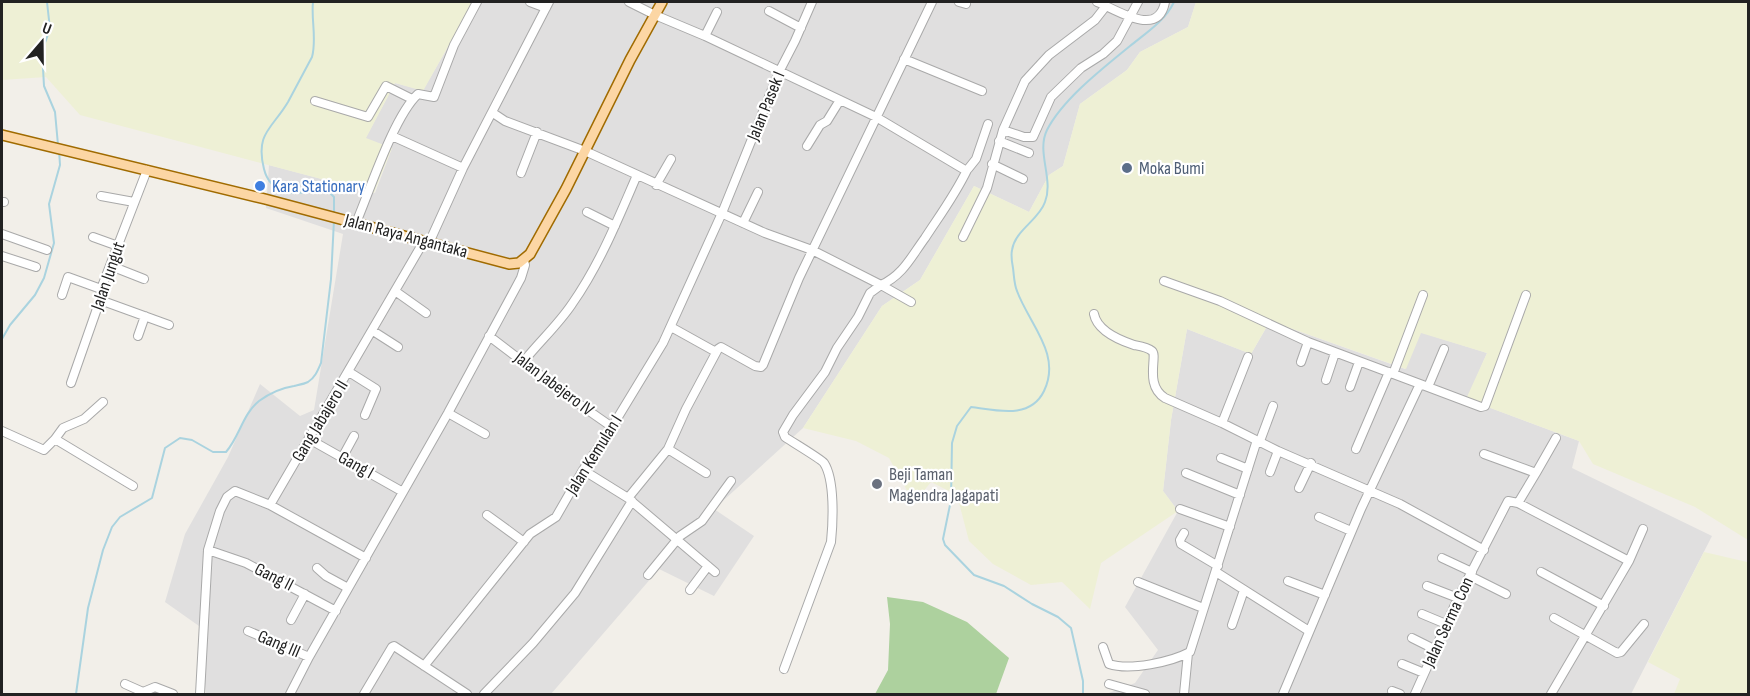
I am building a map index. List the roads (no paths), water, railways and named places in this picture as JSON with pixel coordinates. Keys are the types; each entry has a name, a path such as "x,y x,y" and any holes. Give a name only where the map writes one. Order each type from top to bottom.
{"main road":[{"path":"524,260 530,254 567,189 662,2"},
{"name":"Jalan Raya Angantaka","path":"2,135 344,220 358,218 427,242 509,264 524,260"}],"street":[{"path":"358,218 392,136 412,99 420,93 434,97 454,45 477,2"},
{"path":"530,2 547,5"},
{"path":"630,2 876,117 967,170"},
{"name":"Jalan Pasek I","path":"722,213 779,72 812,2"},
{"path":"486,694 575,593 630,500 668,450 686,409 716,352 721,347 755,366 763,365 812,250 932,2"},
{"path":"1004,130 1024,137 1033,137 1051,97 1081,68 1115,44 1138,2"},
{"path":"963,237 987,188 999,141 1025,81 1049,55 1095,20 1102,3 1130,17 1148,20 1158,15 1166,2"},
{"name":"Gang Jabajero II","path":"270,505 395,291 427,242 547,5"},
{"path":"769,11 801,28"},
{"path":"705,36 717,12"},
{"path":"904,59 982,91"},
{"path":"315,101 369,117 386,86 412,99"},
{"path":"807,146 840,100"},
{"path":"493,113 505,121 585,151 743,223 812,250 911,302"},
{"path":"784,669 831,542 833,524 830,485 824,464 785,437 783,432 825,372 870,293 902,272 940,218 967,170 976,159 988,124"},
{"path":"521,173 537,132"},
{"path":"392,136 463,168"},
{"path":"999,141 1029,153"},
{"path":"656,185 671,159"},
{"path":"992,164 1023,179"},
{"name":"Jalan Jungut","path":"71,383 100,300 101,289 147,170"},
{"path":"524,362 555,328 576,298 615,226 637,175"},
{"path":"743,223 758,192"},
{"path":"101,196 134,202"},
{"path":"587,212 615,226"},
{"name":"Jalan Kemulan I","path":"424,666 524,542 533,532 556,517 663,344 722,213"},
{"path":"2,234 47,250"},
{"path":"93,237 118,246"},
{"path":"2,256 36,267"},
{"path":"290,694 348,588 493,338 521,278 525,266 524,260"},
{"path":"111,266 144,279"},
{"path":"62,295 68,277 101,289"},
{"path":"1164,281 1220,301 1308,342 1481,407 1485,406 1526,295"},
{"path":"395,291 426,313"},
{"path":"1356,449 1423,295"},
{"path":"100,300 169,325"},
{"path":"1094,314 1099,326 1128,343 1153,353 1155,356 1152,373 1160,395 1278,451 1400,504 1484,550"},
{"path":"138,336 145,316"},
{"path":"671,327 716,352"},
{"path":"373,331 398,347"},
{"name":"Jalan Jabejero IV","path":"493,338 561,392 612,427"},
{"path":"1301,362 1308,342"},
{"path":"1428,387 1444,349"},
{"path":"1326,380 1335,352"},
{"path":"1222,423 1248,357"},
{"path":"1350,387 1359,362"},
{"path":"349,372 376,389 365,415"},
{"path":"1282,694 1351,531 1420,384"},
{"path":"2,431 44,450 63,428 84,419 103,402"},
{"path":"1103,647 1109,664 1124,666 1155,664 1191,651 1248,469 1273,406"},
{"path":"448,413 485,434"},
{"path":"342,458 354,436"},
{"path":"1556,438 1518,503 1629,561"},
{"path":"55,439 133,486"},
{"name":"Gang I","path":"309,439 403,492"},
{"path":"668,450 706,473"},
{"path":"1270,472 1278,451"},
{"path":"1484,454 1536,473"},
{"path":"1221,458 1248,469"},
{"path":"1299,488 1311,464"},
{"path":"583,470 630,500 715,572"},
{"path":"1186,473 1240,495"},
{"path":"648,575 686,531 702,521 731,481"},
{"path":"200,694 208,550 220,511 232,492 236,491 270,505 366,558"},
{"name":"Jalan Serma Con","path":"1415,694 1458,598 1506,502 1511,500 1518,503"},
{"path":"1180,509 1230,527"},
{"path":"487,515 524,542"},
{"path":"1319,517 1351,531"},
{"path":"1551,694 1604,606 1629,561 1643,529"},
{"path":"1184,533 1180,540 1181,543 1244,590 1309,631"},
{"name":"Gang II","path":"208,550 246,563 336,611"},
{"path":"1442,558 1506,594"},
{"path":"690,590 708,566"},
{"path":"316,568 348,588"},
{"path":"1541,572 1604,606"},
{"path":"1288,580 1325,595"},
{"path":"1138,582 1203,608"},
{"path":"1427,586 1458,598"},
{"path":"1232,625 1244,590"},
{"path":"291,620 305,594"},
{"path":"1422,614 1446,624"},
{"path":"1554,618 1617,653 1621,652 1644,624"},
{"name":"Gang III","path":"248,631 309,657"},
{"path":"1412,638 1434,650"},
{"path":"364,694 394,646 467,694"},
{"path":"1184,694 1188,653"},
{"path":"1402,664 1424,673"},
{"path":"125,684 143,692 154,687 173,694"},
{"path":"1109,684 1145,694"},
{"path":"1392,691 1400,694"}],"waterway":[{"path":"47,2 50,29 42,51 44,86 55,112 58,145"},
{"path":"313,2 312,57 288,102 263,139 262,157 265,173 277,188 296,193 326,189 334,197 334,214"},
{"path":"1083,694 1083,681 1071,628 1058,617 1004,586 974,575 945,545 943,539 951,500 952,443 957,426 971,407 1001,411 1021,410 1038,400 1044,391 1048,377 1047,352 1016,288 1012,254 1014,243 1045,202 1048,184 1044,138 1054,118 1073,96 1155,26 1174,2"},
{"path":"2,339 10,325 35,295 44,278 54,243 49,204 60,165 59,150"},
{"path":"76,694 88,608 103,550 112,527 120,517 152,498 165,448 180,438 192,440 213,452 226,452 249,413 259,401 271,393 308,382 317,371 321,363 331,279 334,220"}],"place":[{"name":"Moka Bumi","path":"1127,168"},
{"name":"Kara Stationary","path":"260,186"},
{"name":"Beji Taman Magendra Jagapati","path":"877,484"}]}
